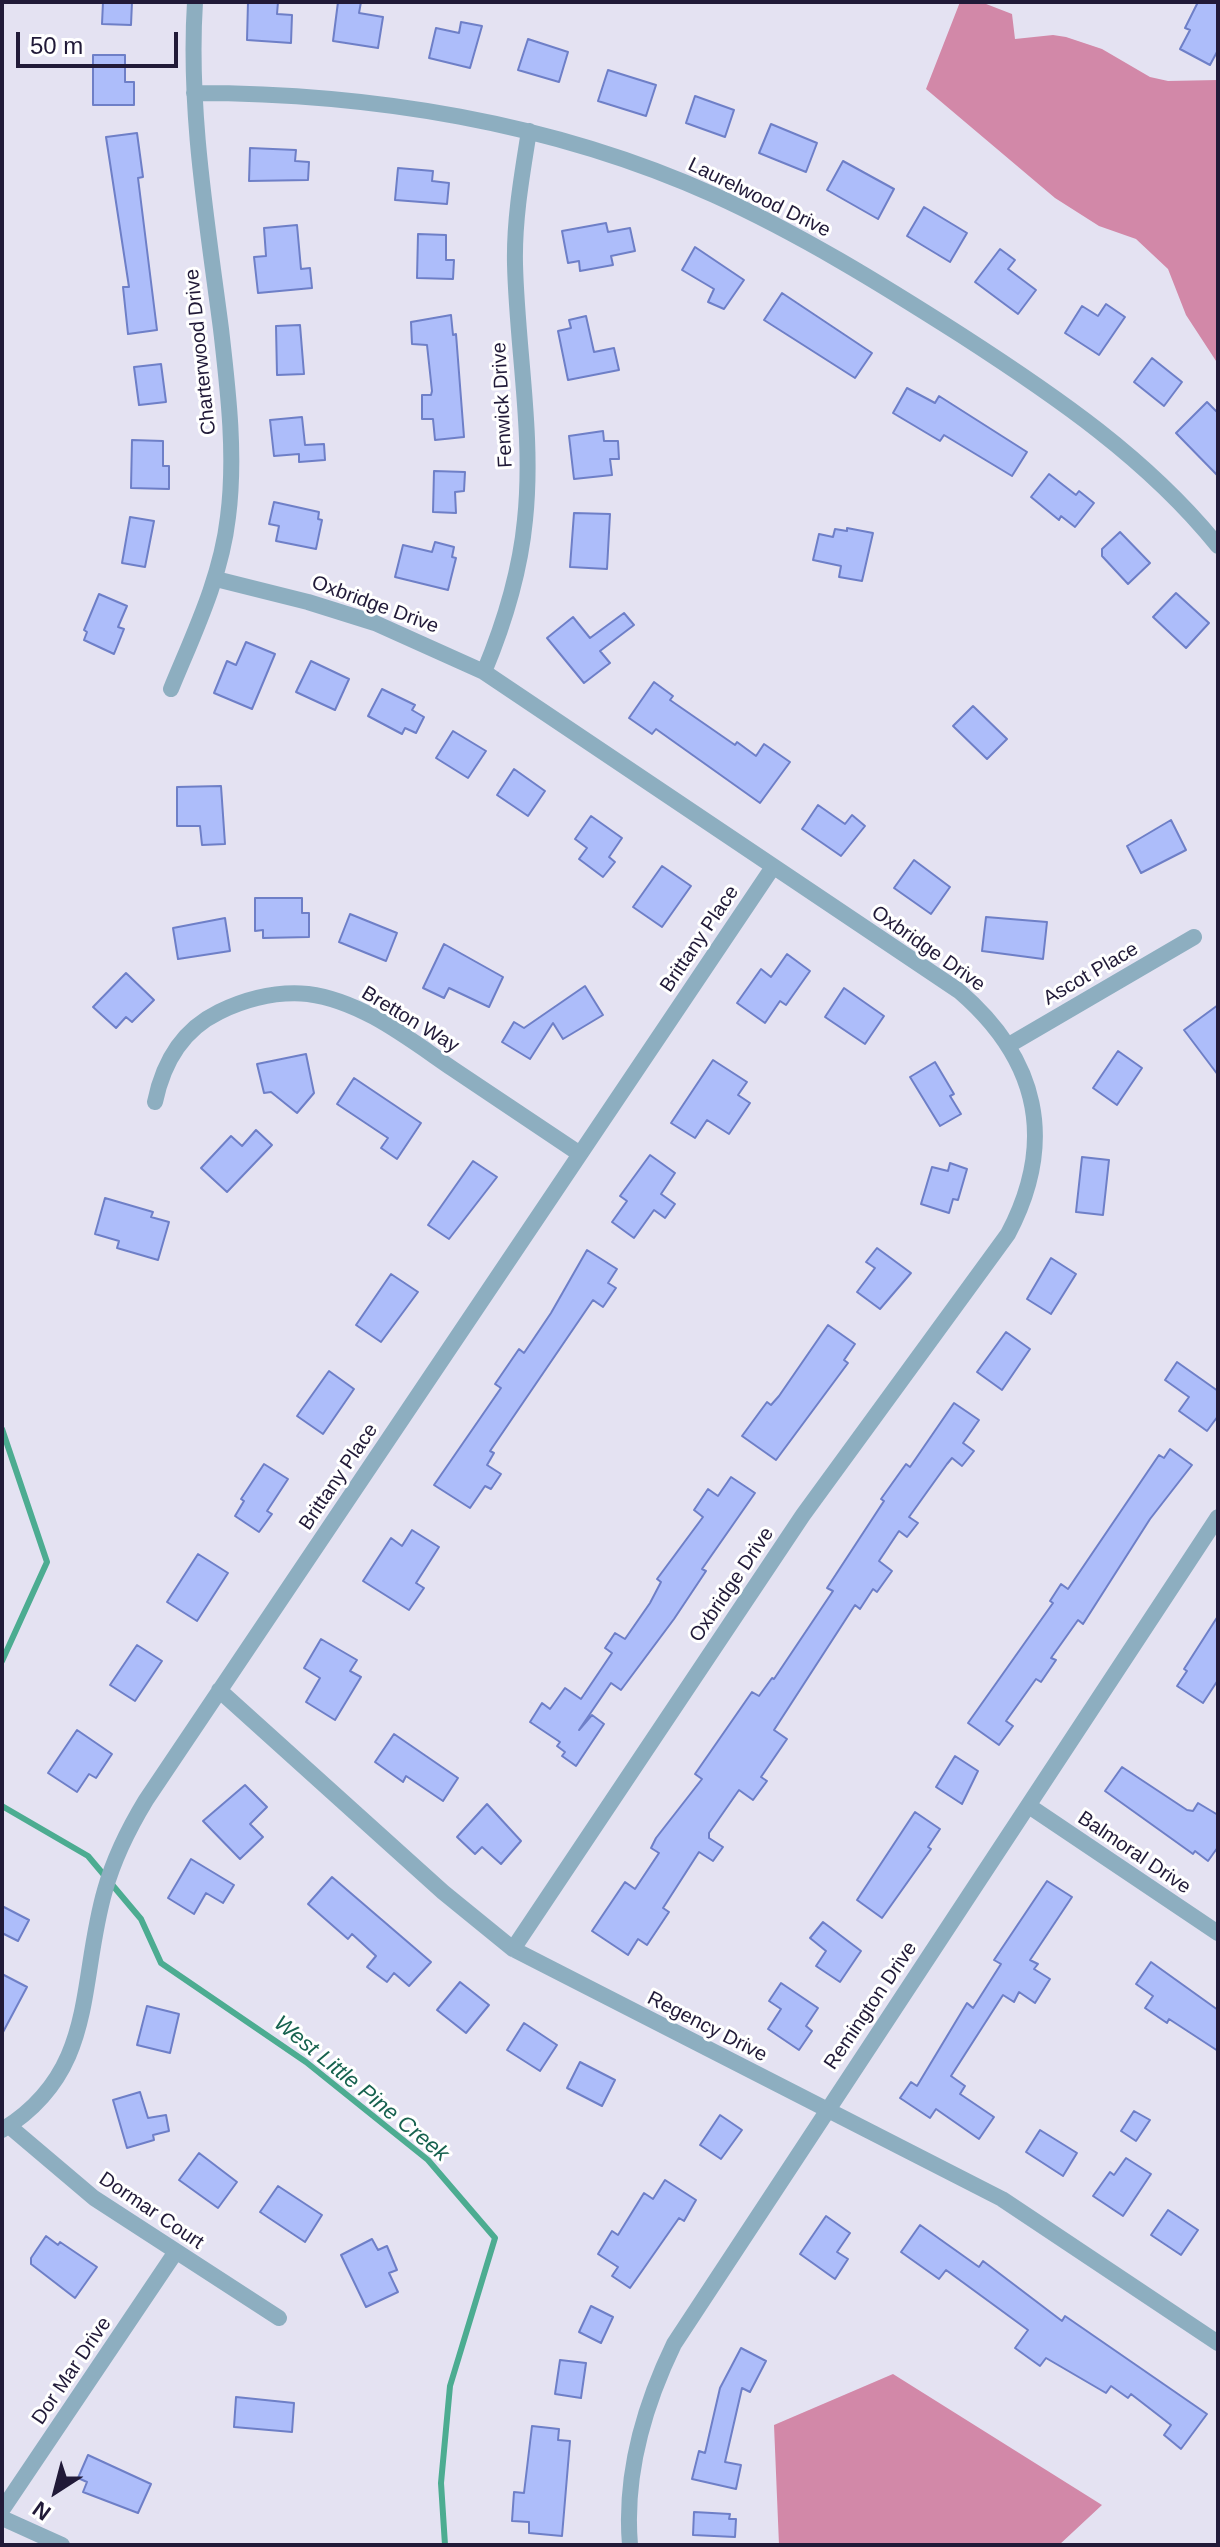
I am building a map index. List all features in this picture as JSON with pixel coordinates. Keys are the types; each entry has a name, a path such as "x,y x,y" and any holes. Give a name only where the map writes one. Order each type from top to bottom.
{"street":[{"name":"Charterwood Drive","path":"171,689 216,579 228,516 230,437 194,93 195,2"},
{"name":"Laurelwood Drive","path":"194,93 313,97 403,107 529,131 666,175 714,195 833,256 996,358 1072,411 1173,496 1218,546"},
{"name":"Fenwick Drive","path":"484,672 510,595 525,518 527,467 515,263 519,190 529,131"},
{"name":"Oxbridge Drive","path":"216,579 375,623 484,672 959,991 1009,1045 1030,1092 1036,1136 1025,1198 1008,1234 803,1515 513,1949"},
{"name":"Brittany Place","path":"5,2128 51,2089 71,2055 82,2017 105,1889 146,1800 773,867"},
{"name":"Ascot Place","path":"1009,1045 1194,937"},
{"name":"Bretton Way","path":"155,1102 161,1073 169,1057 211,1016 271,994 309,994 348,1005 390,1027 580,1154"},
{"name":"Remington Drive","path":"630,2545 629,2506 637,2447 659,2375 674,2344 1218,1517"},
{"name":"Regency Drive","path":"219,1690 443,1892 513,1949 1002,2199 1218,2343"},
{"name":"Balmoral Drive","path":"1029,1806 1218,1933"},
{"name":"Dormar Court","path":"5,2128 94,2198 279,2318"},
{"name":"Dor Mar Drive","path":"2,2510 175,2253"},
{"path":"2,2518 62,2545"}],"shaded area":[{"path":"960,2 981,2 1012,14 1015,39 1053,35 1066,37 1102,49 1150,77 1168,81 1218,80 1218,364 1186,315 1168,269 1136,239 1099,226 1055,198 926,89"},
{"path":"893,2374 1102,2505 1059,2545 779,2545 774,2425"}],"building":[{"path":"103,2 132,2 131,25 102,24"},
{"path":"248,2 278,2 277,14 292,15 291,43 247,40"},
{"path":"338,2 361,2 359,13 383,17 378,48 333,41"},
{"path":"1198,2 1218,2 1218,50 1210,65 1180,49 1190,30 1185,28"},
{"path":"461,22 482,26 470,68 429,58 436,28 459,33"},
{"path":"528,39 568,52 559,82 518,70"},
{"path":"93,55 125,55 125,82 134,82 134,105 93,105"},
{"path":"608,70 656,85 646,116 598,101"},
{"path":"695,96 734,110 725,137 686,123"},
{"path":"771,124 817,143 806,172 759,153"},
{"path":"137,133 143,177 138,178 157,330 128,334 123,287 129,287 106,137"},
{"path":"250,148 296,150 295,161 309,162 308,180 249,181"},
{"path":"843,161 894,189 878,219 827,190"},
{"path":"398,168 433,171 432,181 449,183 447,204 395,200"},
{"path":"924,207 967,233 950,262 907,236"},
{"path":"606,223 608,232 630,228 635,251 611,256 613,265 580,271 579,261 568,263 562,231"},
{"path":"297,225 301,269 310,268 312,288 258,293 254,257 266,256 264,228"},
{"path":"418,234 446,235 446,260 454,260 453,279 417,278"},
{"path":"695,247 744,280 724,309 708,302 714,289 682,270"},
{"path":"1000,249 1015,260 1008,269 1036,290 1018,314 975,282"},
{"path":"782,293 872,353 855,378 764,320"},
{"path":"1106,304 1125,317 1099,355 1065,333 1082,306 1098,316"},
{"path":"451,315 453,335 456,334 464,437 435,440 433,419 422,419 422,395 431,395 432,391 427,345 412,344 411,322"},
{"path":"586,316 594,352 614,348 619,370 568,380 558,331 571,328 569,320"},
{"path":"300,325 304,374 277,375 276,326"},
{"path":"1152,358 1182,382 1164,406 1134,382"},
{"path":"161,364 166,402 139,405 134,367"},
{"path":"907,388 935,403 939,396 1027,452 1012,476 944,435 940,441 893,413"},
{"path":"1207,402 1218,413 1218,476 1176,433"},
{"path":"302,417 305,445 324,444 325,460 299,462 299,454 274,456 270,420"},
{"path":"603,431 604,441 618,441 619,459 610,459 612,475 574,479 569,436"},
{"path":"132,440 163,441 163,466 169,466 169,489 131,488"},
{"path":"434,471 465,472 464,491 455,492 456,513 433,512"},
{"path":"1049,474 1076,495 1079,491 1094,503 1075,527 1061,516 1059,520 1031,497"},
{"path":"274,502 319,512 318,519 322,520 316,549 276,541 279,526 269,524"},
{"path":"574,513 610,514 607,569 570,567"},
{"path":"130,517 154,521 145,567 122,563"},
{"path":"847,528 873,533 862,581 839,577 841,566 813,560 819,534 833,537 835,529 847,531"},
{"path":"1120,532 1150,563 1128,584 1102,556 1102,549"},
{"path":"435,542 454,547 452,557 456,558 448,590 395,577 403,545 432,552"},
{"path":"1176,593 1209,623 1186,648 1153,617"},
{"path":"99,594 127,606 118,627 124,629 114,654 84,640 87,632 84,630"},
{"path":"624,613 634,625 600,651 610,663 584,683 547,638 573,617 590,638"},
{"path":"246,642 275,654 252,709 214,693 227,661 236,665"},
{"path":"311,661 349,679 335,710 296,692"},
{"path":"654,682 673,696 670,700 735,745 737,742 756,756 764,744 790,762 760,803 656,729 652,734 629,718"},
{"path":"382,689 415,705 412,710 424,717 416,733 405,728 402,734 368,716"},
{"path":"973,706 1007,739 987,759 953,726"},
{"path":"453,731 486,751 468,778 436,758"},
{"path":"514,769 545,791 528,816 497,795"},
{"path":"221,786 225,844 202,845 200,826 177,826 177,787"},
{"path":"818,805 845,824 852,815 865,826 841,856 802,829"},
{"path":"591,816 622,838 609,857 615,862 603,877 579,859 587,848 575,839"},
{"path":"1171,820 1186,850 1141,873 1127,846"},
{"path":"914,860 950,887 931,914 894,888"},
{"path":"662,866 691,886 662,927 633,907"},
{"path":"255,898 302,898 302,913 309,913 309,937 263,938 263,930 255,931"},
{"path":"350,914 397,933 386,961 339,942"},
{"path":"986,917 1047,922 1043,959 982,951"},
{"path":"225,918 230,951 178,959 173,928"},
{"path":"444,944 503,977 489,1007 449,988 444,998 423,988"},
{"path":"787,954 810,971 786,1005 780,1001 765,1023 737,1003 761,969 771,977"},
{"path":"126,973 154,1000 132,1022 126,1017 116,1028 93,1007"},
{"path":"585,986 603,1015 563,1039 553,1023 530,1059 502,1042 514,1022 524,1028"},
{"path":"844,988 884,1016 865,1044 825,1017"},
{"path":"1218,1005 1218,1075 1184,1030"},
{"path":"1118,1051 1142,1068 1117,1105 1093,1088"},
{"path":"306,1054 314,1093 297,1113 271,1092 264,1093 257,1064"},
{"path":"713,1060 747,1082 738,1095 750,1103 729,1134 707,1120 695,1138 671,1123"},
{"path":"935,1062 954,1094 950,1096 961,1114 940,1126 910,1077"},
{"path":"354,1078 421,1123 397,1159 381,1148 388,1138 337,1104"},
{"path":"256,1130 272,1145 227,1192 201,1168 231,1136 242,1146"},
{"path":"650,1155 675,1173 661,1194 675,1204 665,1218 654,1210 634,1238 612,1222 627,1201 620,1196"},
{"path":"1082,1157 1109,1160 1103,1215 1076,1212"},
{"path":"473,1161 497,1177 449,1239 428,1225"},
{"path":"950,1163 967,1169 958,1200 953,1199 949,1213 921,1204 932,1167 948,1171"},
{"path":"105,1198 153,1212 151,1217 169,1222 158,1260 117,1248 119,1241 95,1234"},
{"path":"877,1248 911,1273 880,1309 857,1292 875,1268 866,1262"},
{"path":"587,1250 617,1269 608,1283 616,1288 603,1307 593,1300 490,1451 494,1453 487,1465 501,1474 491,1489 485,1486 470,1508 434,1485 501,1388 495,1384 519,1349 524,1353 551,1313"},
{"path":"1051,1258 1076,1274 1051,1314 1027,1299"},
{"path":"391,1274 418,1292 381,1342 356,1325"},
{"path":"828,1325 855,1344 844,1360 848,1363 776,1460 742,1436 767,1402 771,1405 779,1396"},
{"path":"1006,1332 1030,1349 1002,1390 977,1372"},
{"path":"1177,1362 1218,1391 1218,1416 1207,1431 1179,1411 1189,1397 1165,1380"},
{"path":"329,1371 354,1389 323,1434 297,1416"},
{"path":"954,1403 979,1420 963,1443 974,1451 962,1466 952,1458 909,1517 918,1523 907,1537 899,1531 879,1561 892,1571 877,1592 873,1589 860,1609 855,1605 774,1730 787,1739 761,1777 767,1781 753,1800 739,1790 709,1833 709,1838 723,1847 713,1861 699,1852 663,1908 669,1912 647,1945 638,1939 628,1955 592,1931 625,1882 635,1889 659,1853 651,1848 656,1838 702,1779 695,1774 752,1692 759,1696 774,1679 833,1591 827,1588 884,1501 881,1499 906,1464 910,1467"},
{"path":"1170,1449 1192,1465 1150,1519 1083,1624 1078,1620 1051,1658 1056,1660 1041,1682 1036,1679 1006,1721 1013,1726 999,1745 968,1723 1053,1603 1050,1601 1061,1584 1068,1589 1159,1455 1164,1458"},
{"path":"264,1464 288,1479 267,1511 272,1514 259,1532 235,1516 244,1501 241,1499"},
{"path":"731,1477 755,1493 702,1569 706,1571 674,1619 621,1690 611,1683 579,1730 592,1715 604,1724 576,1766 562,1756 565,1752 557,1746 560,1742 530,1722 542,1703 550,1709 565,1688 581,1699 612,1653 605,1648 615,1633 625,1639 650,1603 661,1582 657,1579 703,1517 694,1510 708,1489 718,1496"},
{"path":"412,1530 439,1547 416,1583 424,1588 409,1610 363,1581 391,1538 402,1546"},
{"path":"198,1554 228,1573 197,1621 167,1602"},
{"path":"1218,1616 1218,1680 1203,1703 1177,1686 1187,1671 1184,1669"},
{"path":"321,1639 357,1660 350,1671 361,1677 335,1720 306,1702 320,1678 304,1668"},
{"path":"137,1645 162,1661 135,1701 110,1685"},
{"path":"77,1730 112,1754 96,1778 89,1774 77,1792 48,1773"},
{"path":"394,1734 458,1778 443,1801 406,1776 403,1782 375,1762"},
{"path":"955,1756 978,1771 962,1804 936,1787"},
{"path":"1122,1767 1187,1810 1193,1811 1198,1803 1218,1815 1218,1847 1208,1861 1195,1851 1193,1854 1105,1791"},
{"path":"245,1785 267,1807 250,1824 263,1837 240,1859 203,1821"},
{"path":"487,1804 521,1841 501,1864 482,1847 475,1854 457,1837"},
{"path":"915,1812 940,1829 928,1847 931,1849 882,1918 857,1900"},
{"path":"191,1859 234,1885 223,1903 206,1893 194,1914 168,1898"},
{"path":"332,1877 431,1962 409,1986 394,1973 387,1982 367,1967 376,1956 352,1934 348,1939 308,1904"},
{"path":"1047,1881 1072,1897 1030,1960 1038,1964 1034,1969 1050,1979 1035,2003 1019,1992 1014,2002 1003,1995 951,2076 965,2086 960,2094 994,2117 979,2139 936,2109 930,2118 900,2098 911,2082 917,2086 967,2003 973,2008 1001,1964 994,1960"},
{"path":"2,1906 29,1920 18,1941 2,1933"},
{"path":"823,1922 861,1951 840,1982 816,1966 826,1951 810,1938"},
{"path":"1151,1962 1218,2010 1218,2051 1169,2019 1167,2023 1145,2008 1153,1996 1136,1984"},
{"path":"2,1974 27,1987 2,2034"},
{"path":"460,1982 489,2005 466,2033 437,2010"},
{"path":"781,1983 818,2008 806,2026 812,2031 799,2050 768,2029 781,2009 769,2001"},
{"path":"147,2006 179,2014 170,2053 137,2045"},
{"path":"524,2023 557,2045 540,2071 507,2050"},
{"path":"580,2062 615,2080 602,2106 567,2088"},
{"path":"140,2092 148,2118 166,2115 169,2131 153,2135 154,2140 127,2148 113,2100"},
{"path":"1134,2111 1150,2120 1136,2141 1121,2131"},
{"path":"720,2115 742,2130 721,2159 700,2145"},
{"path":"1040,2130 1077,2153 1063,2176 1026,2152"},
{"path":"199,2153 237,2182 218,2208 179,2180"},
{"path":"1126,2158 1151,2174 1123,2216 1093,2196 1110,2172 1114,2175"},
{"path":"665,2180 696,2200 684,2221 679,2218 630,2288 612,2276 618,2267 598,2254 612,2231 618,2235 644,2193 653,2199"},
{"path":"278,2186 322,2215 305,2242 260,2212"},
{"path":"1168,2210 1198,2230 1181,2255 1151,2235"},
{"path":"826,2216 850,2233 837,2252 848,2259 835,2279 800,2254"},
{"path":"920,2225 979,2267 983,2261 1062,2321 1065,2316 1207,2414 1181,2449 1164,2435 1171,2425 1131,2394 1128,2398 1111,2386 1106,2393 1046,2358 1040,2366 1015,2348 1028,2330 946,2270 939,2279 901,2252"},
{"path":"46,2236 97,2267 75,2298 31,2264 31,2258"},
{"path":"372,2239 378,2250 387,2246 397,2270 389,2273 398,2292 366,2307 341,2255"},
{"path":"591,2306 613,2317 601,2343 579,2332"},
{"path":"741,2348 766,2361 750,2392 742,2388 725,2462 741,2465 736,2489 692,2479 699,2451 705,2453 720,2388"},
{"path":"560,2360 586,2363 581,2398 555,2394"},
{"path":"236,2397 294,2403 292,2432 234,2427"},
{"path":"532,2426 559,2429 558,2440 570,2441 562,2536 529,2533 529,2522 512,2521 514,2492 524,2493"},
{"path":"88,2455 151,2484 138,2513 83,2492 87,2482 78,2478"},
{"path":"694,2512 730,2514 729,2519 736,2519 735,2537 693,2535"}],"waterway":[{"name":"West Little Pine Creek","path":"2,1429 47,1562 2,1661"},
{"name":"West Little Pine Creek","path":"2,1806 88,1856 141,1919 161,1963 306,2062 428,2160 495,2238 450,2386 441,2483 445,2545"}]}
